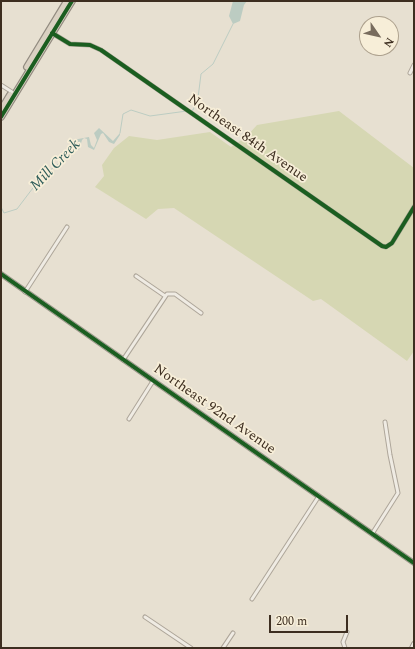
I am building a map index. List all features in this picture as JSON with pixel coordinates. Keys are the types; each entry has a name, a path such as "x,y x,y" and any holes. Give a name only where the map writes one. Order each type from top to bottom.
{"highway":[{"path":"1,110 67,1"},
{"path":"1,117 72,1"}],"street":[{"name":"Northeast 84th Avenue","path":"52,33 70,44 90,45 101,50 382,246 386,247 392,243 414,207"},
{"path":"410,73 414,66"},
{"path":"1,85 12,92"},
{"path":"26,292 67,228"},
{"name":"Northeast 92nd Avenue","path":"1,274 414,563"},
{"path":"136,276 165,296"},
{"path":"123,360 165,296 172,293 201,313"},
{"path":"129,419 153,381"},
{"path":"372,534 398,493 385,422"},
{"path":"252,599 319,496"},
{"path":"145,617 191,648"},
{"path":"345,648 343,642 347,632"},
{"path":"223,648 233,633"},
{"path":"412,648 414,644"}],"green space":[{"path":"339,111 414,168 414,351 407,361 321,299 313,301 174,208 158,209 146,219 95,187 104,176 102,165 114,148 129,136 157,140 210,132 231,147 246,137 257,125"}],"shaded area":[{"path":"233,1 247,1 244,5 240,21 233,24 229,16"},
{"path":"99,128 113,141 120,133 120,135 114,144 109,142 103,133 101,134 94,150 88,147 87,139 84,138 79,150 80,144 78,142 72,152 61,161 63,154 66,155 72,149 70,147 73,140 89,137 91,145 94,148 97,140 94,133"}],"waterway":[{"name":"Mill Creek","path":"190,111 193,110 198,98 201,74 213,64 233,24"},
{"name":"Mill Creek","path":"120,133 123,114 131,110 150,116 187,111"},
{"name":"Mill Creek","path":"1,207 4,213 17,209 42,176 61,162"}],"cycle path":[{"path":"1,117 72,1"},
{"path":"52,33 70,44 90,45 101,50 382,246 386,247 392,243 414,207"},
{"path":"1,274 414,563"}]}
